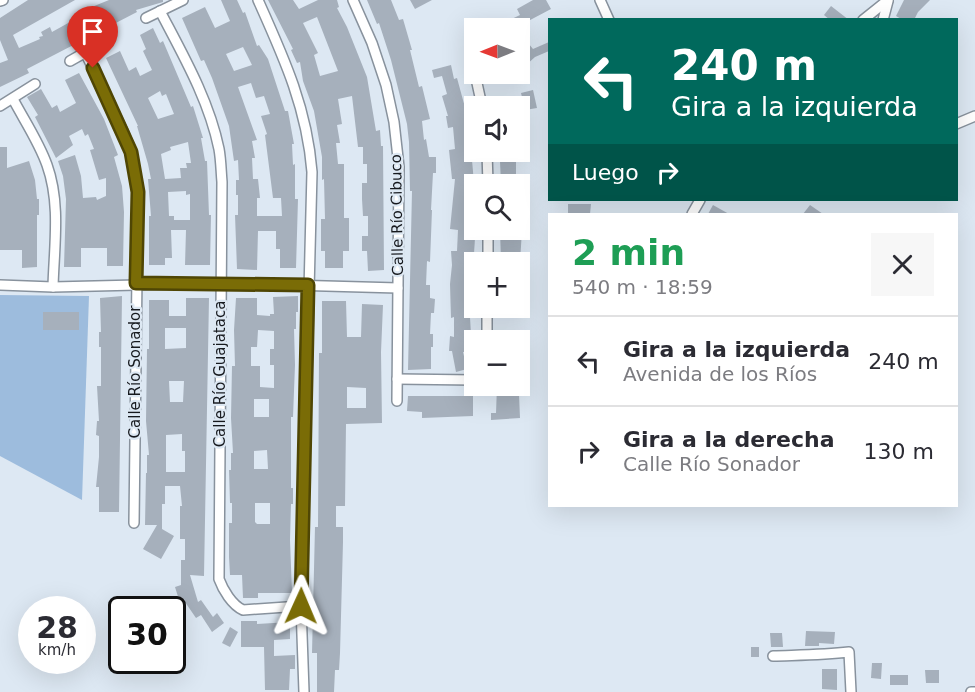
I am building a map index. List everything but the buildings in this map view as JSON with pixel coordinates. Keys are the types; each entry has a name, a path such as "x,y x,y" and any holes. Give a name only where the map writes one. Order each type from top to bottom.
{"street":[{"path":"146,18 183,0"},
{"path":"258,0 286,60 310,146 312,192 301,606 304,692"},
{"name":"Calle Río Cibuco","path":"354,0 386,85 394,122 399,167 397,401"},
{"path":"600,0 608,18"},
{"path":"866,18 888,1"},
{"path":"884,18 888,1"},
{"name":"Calle Río Guajataca","path":"160,11 193,74 207,108 219,149 222,202 219,579 237,607 243,609 301,606"},
{"path":"70,61 109,39"},
{"name":"Calle Río Sonador","path":"85,52 114,110 131,152 138,192 134,523"},
{"path":"0,106 35,84"},
{"path":"13,99 46,164 54,190 53,286"},
{"path":"958,123 975,116"},
{"path":"0,285 221,283 398,288"},
{"path":"397,379 464,380"},
{"path":"774,656 812,654 819,656 849,652 851,692"}],"shaded area":[{"path":"0,295 89,296 82,500 0,456"}],"route":[{"path":"93,68 123,131 131,152 136,176 138,192 136,283 308,285 301,606"}]}
